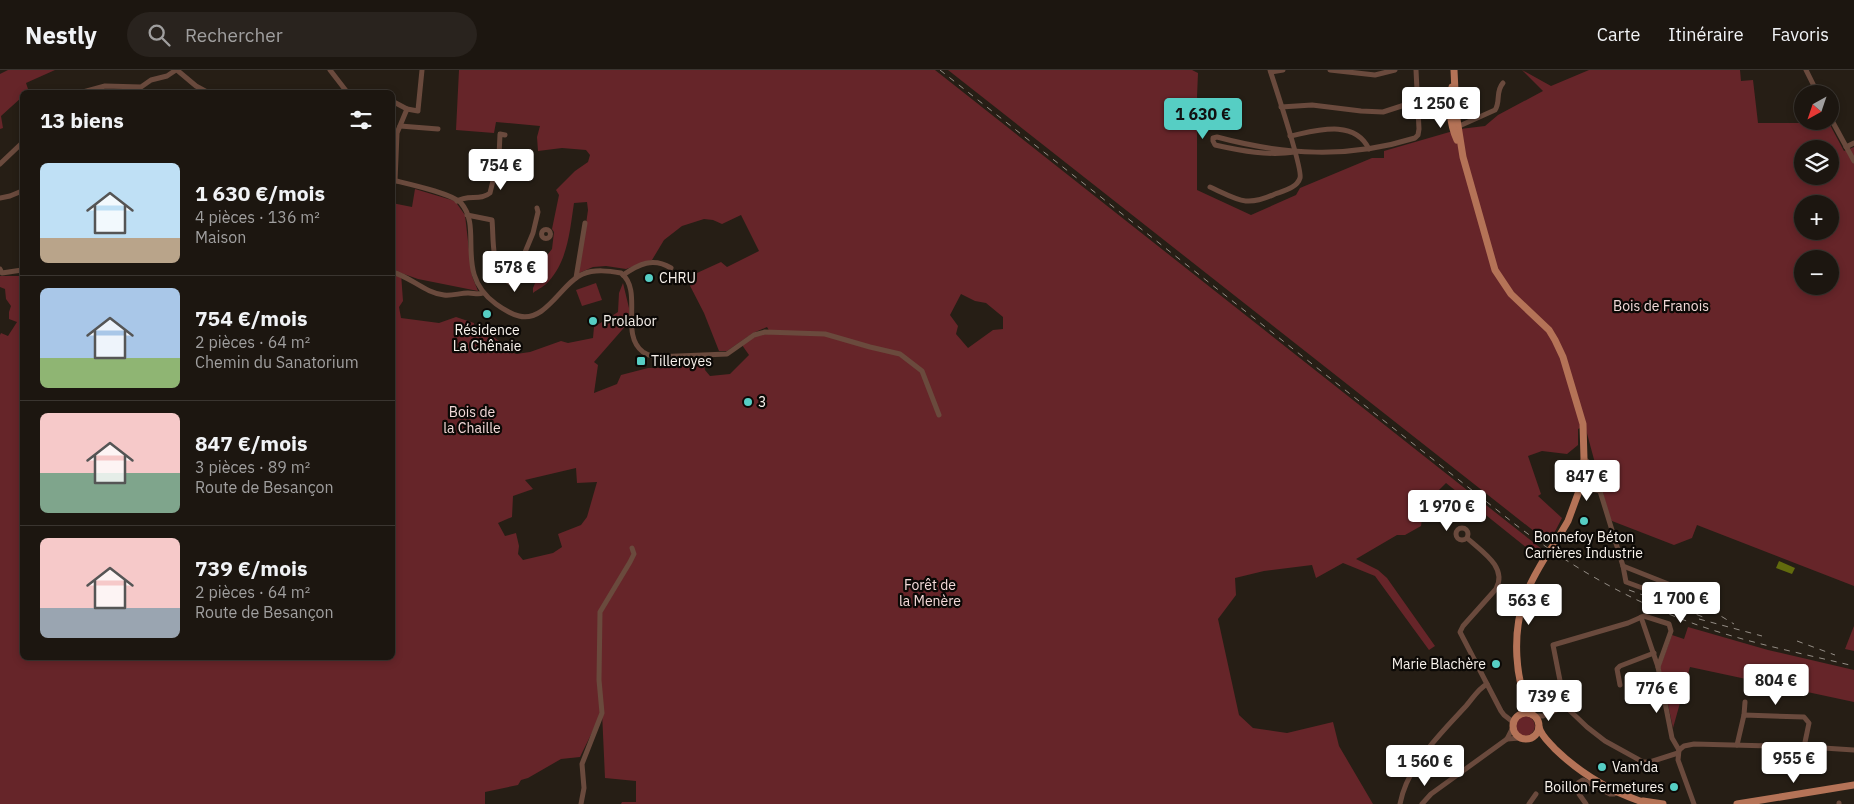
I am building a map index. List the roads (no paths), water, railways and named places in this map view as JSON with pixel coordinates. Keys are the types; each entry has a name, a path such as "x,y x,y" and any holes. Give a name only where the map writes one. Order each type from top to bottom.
{"main road":[{"path":"1453,70 1455,127 1495,270 1511,294 1549,330 1561,352 1583,424 1584,459 1579,491 1571,515 1529,586 1522,605 1517,638 1519,670 1524,697 1541,734 1574,766 1618,792 1649,804"},
{"path":"1524,697 1519,714 1513,725 1517,735 1520,738 1537,737 1550,744"},
{"path":"1519,714 1523,713 1536,720"},
{"path":"1531,738 1535,735 1536,720"},
{"path":"1737,804 1854,786"},
{"path":"1641,801 1663,804"}],"street":[{"path":"91,90 106,86 141,90 151,80 167,76 177,70 203,90"},
{"path":"330,70 345,90"},
{"path":"395,103 407,109 418,111 422,70"},
{"path":"1210,187 1243,202 1262,200 1298,183 1301,174 1271,71 1283,70"},
{"path":"1330,70 1375,75 1395,70"},
{"path":"1295,152 1217,137 1213,140 1215,145 1241,151 1262,153 1335,152 1368,149 1396,144 1415,138 1418,135 1419,129 1416,70"},
{"path":"1806,70 1814,85"},
{"path":"1455,127 1495,110 1498,104 1498,90 1503,83"},
{"path":"1281,107 1312,105 1383,112 1417,101 1453,98"},
{"path":"395,165 397,135 407,109"},
{"path":"400,126 438,129"},
{"path":"1290,136 1323,129 1344,130 1361,138 1368,149"},
{"path":"1837,130 1854,161"},
{"path":"457,201 461,198 486,197 490,193 499,156 500,134 505,135"},
{"path":"1846,147 1854,143"},
{"path":"0,164 20,145"},
{"path":"395,180 452,197 463,206 467,215 472,270 476,281 483,293 517,316 529,317 552,303 576,278 584,274 611,271 623,275 630,285 635,341 644,352 654,357 727,354 754,335 765,332 825,334 900,354 922,371 939,415"},
{"path":"0,198 20,192"},
{"path":"467,215 492,220 498,272 512,284 517,280 523,257 533,233 538,212 537,208"},
{"path":"576,278 585,224"},
{"path":"533,233 541,234"},
{"path":"623,275 642,265 655,261 671,268"},
{"path":"0,269 2,273 20,270"},
{"path":"395,273 443,295 483,293"},
{"path":"1584,459 1592,465 1623,566 1626,582 1700,608"},
{"path":"1579,491 1587,488 1600,491"},
{"path":"1467,538 1498,567 1500,575 1499,583 1486,602 1463,626 1460,632 1504,715 1513,725 1507,740"},
{"path":"581,804 584,788 582,764 602,713 599,680 600,612 630,562 634,554 632,548"},
{"path":"1623,566 1686,591"},
{"path":"1658,667 1671,627 1648,616 1553,645 1565,706 1587,727 1605,741 1636,759 1646,762 1679,752"},
{"path":"1641,617 1658,667 1672,738 1679,752"},
{"path":"1620,685 1617,669 1620,666 1654,653"},
{"path":"1400,804 1405,784 1415,767 1479,689 1487,684"},
{"path":"1737,745 1744,715 1744,702"},
{"path":"1536,720 1565,706"},
{"path":"1744,715 1804,717 1809,723 1804,747"},
{"path":"1422,804 1431,794 1507,740 1520,738"},
{"path":"1694,804 1678,760 1679,752 1684,746 1694,744 1737,745 1854,750"},
{"path":"1586,804 1579,794 1578,783 1583,780 1610,794 1618,792"},
{"path":"1528,804 1536,794"},
{"path":"1687,804 1690,796"}],"railway":[{"path":"940,70 1516,525 1557,554 1622,593 1668,614 1752,642 1854,666"},
{"path":"1629,590 1706,618"},
{"path":"1685,599 1705,610"},
{"path":"1701,604 1734,624"},
{"path":"1699,619 1762,636"},
{"path":"1797,641 1835,655"}],"place":[{"name":"CHRU","path":"649,278"},
{"name":"Résidence La Chênaie","path":"487,314"},
{"name":"Prolabor","path":"593,321"},
{"name":"Tilleroyes","path":"641,361"},
{"name":"3","path":"748,402"},
{"name":"Bonnefoy Béton Carrières Industrie","path":"1584,521"},
{"name":"Marie Blachère","path":"1496,664"},
{"name":"Vam'da","path":"1602,767"},
{"name":"Boillon Fermetures","path":"1674,787"}],"park label":[{"name":"Bois de Franois","path":"1661,306"},
{"name":"Bois de la Chaille","path":"472,420"},
{"name":"Forêt de la Menère","path":"930,594"}]}
